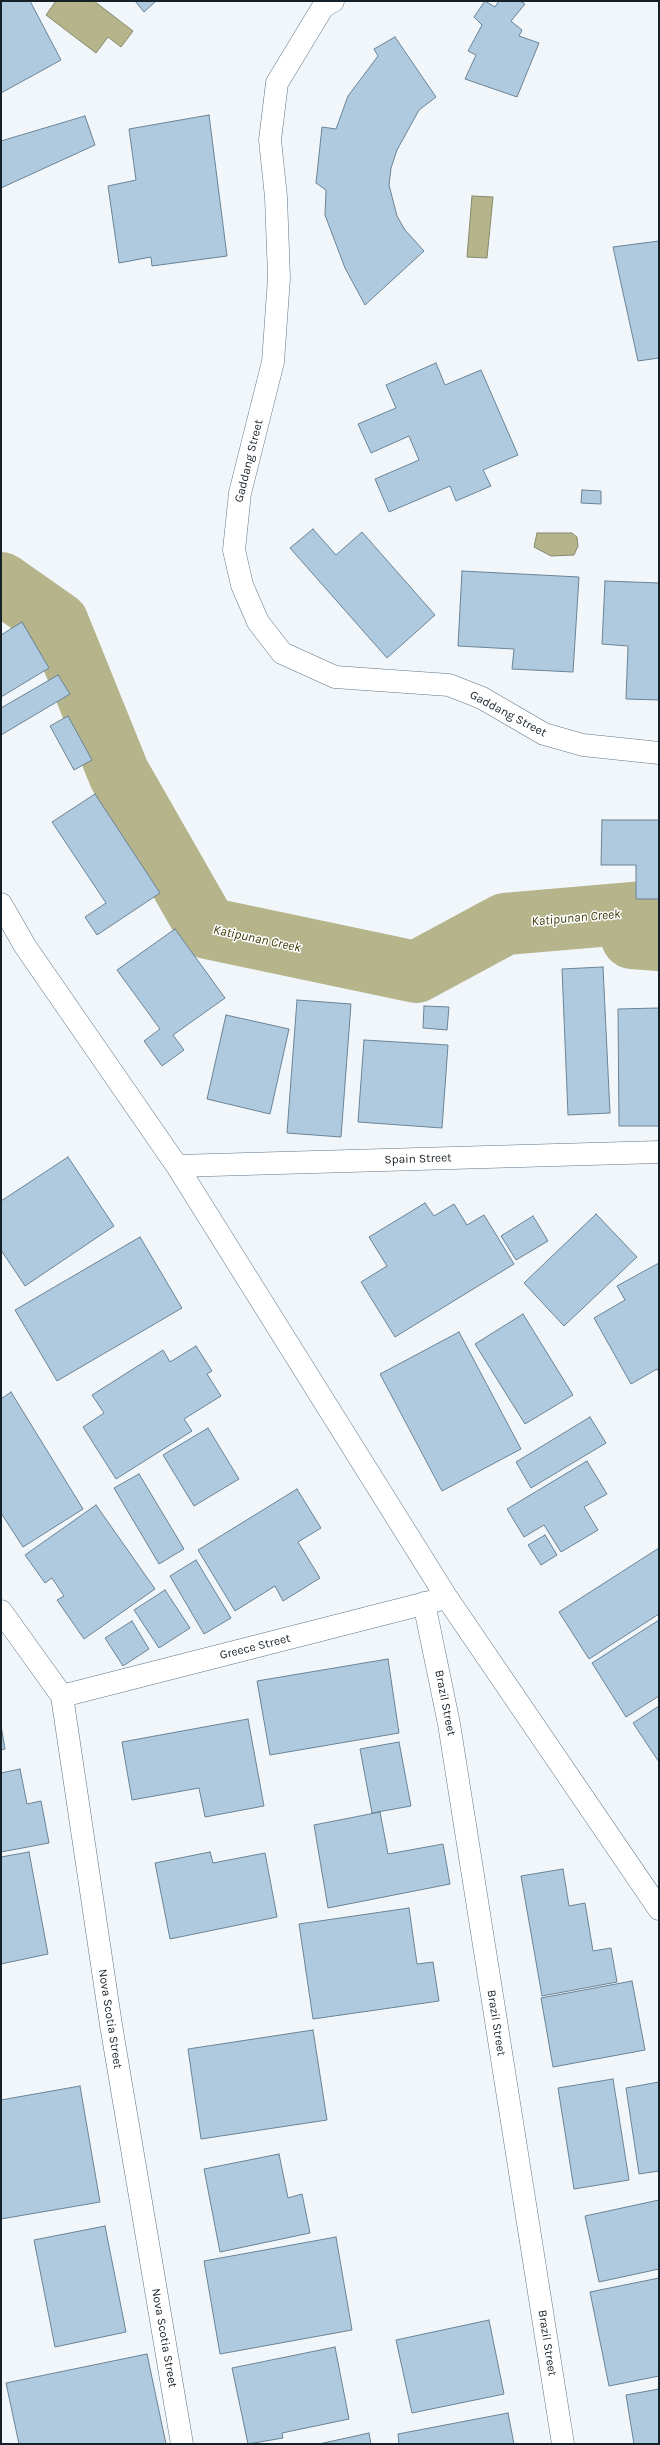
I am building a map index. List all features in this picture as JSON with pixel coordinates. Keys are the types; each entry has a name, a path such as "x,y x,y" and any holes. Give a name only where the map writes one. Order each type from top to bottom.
{"street":[{"name":"Gaddang Street","path":"324,3 277,83 270,140 276,197 279,278 273,362 240,493 234,550 242,585 258,622 282,653 335,677 449,685 482,698 544,734 583,745 659,753"},
{"path":"1,904 25,946 178,1166 447,1598 659,1909"},
{"name":"Spain Street","path":"178,1166 659,1152"},
{"name":"Greece Street","path":"62,1696 447,1598"},
{"name":"Brazil Street","path":"424,1603 450,1724 563,2444"},
{"name":"Nova Scotia Street","path":"1,1611 62,1696 111,2025 182,2444"}],"shaded area":[{"path":"56,1 94,1 133,31 121,47 108,37 96,53 46,15"},
{"path":"472,196 493,197 487,258 467,257"},
{"path":"537,533 572,533 577,537 578,546 574,555 551,556 534,547"}],"building":[{"path":"1,1 30,1 61,60 1,93"},
{"path":"135,1 156,1 144,12"},
{"path":"485,1 495,7 499,1 520,1 525,4 511,21 522,30 519,36 539,43 517,97 465,79 476,55 468,51 482,25 474,17"},
{"path":"395,37 436,97 419,110 397,150 391,168 389,185 397,216 405,230 424,251 365,305 345,268 325,215 326,190 316,183 322,127 336,129 348,96 378,56 374,49"},
{"path":"209,115 227,256 152,266 151,257 119,263 108,186 136,180 129,129"},
{"path":"85,116 95,145 1,188 1,141"},
{"path":"659,241 659,358 638,361 613,247"},
{"path":"436,363 445,385 481,370 518,455 483,470 491,486 456,501 450,486 389,512 375,479 419,460 409,436 371,453 358,424 396,408 386,385"},
{"path":"582,490 601,491 601,504 581,503"},
{"path":"313,529 336,555 362,532 435,615 387,658 290,548"},
{"path":"462,571 579,577 573,672 512,669 514,649 458,646"},
{"path":"605,581 659,583 659,700 626,699 628,646 602,644"},
{"path":"22,622 49,668 1,697 1,635"},
{"path":"58,675 70,694 1,735 1,708"},
{"path":"68,716 92,760 74,770 50,726"},
{"path":"95,794 160,893 97,935 85,917 106,903 52,822"},
{"path":"602,820 659,820 659,899 636,899 636,865 601,865"},
{"path":"175,929 225,998 173,1035 184,1050 162,1066 144,1041 160,1029 117,970"},
{"path":"603,967 610,1113 568,1115 562,969"},
{"path":"297,1000 351,1004 341,1137 287,1133"},
{"path":"424,1006 449,1007 447,1030 423,1028"},
{"path":"659,1008 659,1126 619,1126 618,1009"},
{"path":"226,1015 289,1029 270,1114 207,1099"},
{"path":"364,1040 448,1045 442,1128 358,1122"},
{"path":"68,1157 114,1226 25,1286 1,1250 1,1201"},
{"path":"425,1203 434,1216 454,1204 467,1225 484,1215 514,1264 395,1337 361,1282 387,1266 369,1237"},
{"path":"596,1214 637,1257 564,1326 524,1283"},
{"path":"533,1216 548,1241 516,1260 501,1236"},
{"path":"140,1237 182,1308 57,1381 15,1310"},
{"path":"659,1263 659,1372 657,1369 631,1384 594,1318 625,1300 617,1286"},
{"path":"523,1314 573,1395 525,1424 475,1344"},
{"path":"459,1332 521,1449 442,1491 380,1374"},
{"path":"196,1346 212,1371 207,1374 221,1396 184,1419 192,1431 116,1479 83,1427 104,1413 92,1395 163,1350 170,1362"},
{"path":"11,1392 83,1509 23,1547 1,1513 1,1399"},
{"path":"590,1417 606,1443 531,1488 516,1462"},
{"path":"208,1428 239,1479 194,1506 163,1455"},
{"path":"587,1461 607,1494 584,1507 598,1530 561,1552 544,1525 524,1537 507,1509"},
{"path":"139,1474 184,1549 159,1564 114,1488"},
{"path":"297,1489 321,1528 298,1542 320,1578 283,1601 275,1586 235,1611 198,1550"},
{"path":"96,1505 155,1589 84,1639 57,1600 64,1596 52,1578 45,1583 25,1555"},
{"path":"545,1535 557,1555 541,1565 528,1545"},
{"path":"659,1548 659,1614 589,1659 559,1612"},
{"path":"196,1560 231,1618 204,1634 170,1576"},
{"path":"165,1590 190,1628 159,1648 134,1610"},
{"path":"659,1620 659,1696 626,1717 592,1663"},
{"path":"132,1621 149,1649 123,1666 105,1638"},
{"path":"388,1659 399,1733 270,1755 257,1681"},
{"path":"659,1706 659,1762 633,1723"},
{"path":"248,1719 264,1806 205,1817 199,1788 132,1800 122,1742"},
{"path":"1,1725 5,1749 1,1750"},
{"path":"399,1742 411,1806 372,1813 360,1749"},
{"path":"20,1769 27,1804 41,1801 49,1843 1,1852 1,1773"},
{"path":"380,1812 388,1854 443,1844 450,1884 328,1908 314,1825"},
{"path":"29,1852 48,1954 1,1964 1,1857"},
{"path":"210,1852 213,1863 265,1853 277,1917 170,1939 155,1863"},
{"path":"563,1869 569,1906 585,1903 593,1951 611,1948 617,1982 542,1996 521,1876"},
{"path":"409,1908 417,1964 433,1962 439,2001 313,2019 299,1924"},
{"path":"632,1981 645,2050 553,2067 541,1998"},
{"path":"313,2030 327,2120 201,2139 188,2049"},
{"path":"613,2079 629,2180 574,2189 558,2088"},
{"path":"659,2082 659,2171 639,2174 626,2088"},
{"path":"80,2086 100,2202 1,2219 1,2100"},
{"path":"279,2154 288,2198 302,2194 310,2233 220,2252 204,2169"},
{"path":"659,2200 659,2269 599,2282 585,2216"},
{"path":"105,2226 126,2332 55,2347 34,2240"},
{"path":"336,2237 352,2330 220,2354 204,2261"},
{"path":"659,2278 659,2376 609,2386 590,2292"},
{"path":"489,2320 504,2394 412,2413 396,2340"},
{"path":"335,2347 349,2419 282,2433 283,2438 248,2444 232,2368"},
{"path":"147,2354 166,2444 19,2444 6,2383"},
{"path":"659,2389 659,2444 634,2444 626,2395"},
{"path":"508,2413 514,2444 399,2444 398,2434"},
{"path":"369,2433 371,2444 319,2444"}],"waterway":[{"name":"Katipunan Creek","path":"1,583 58,623 119,774 207,928 416,972 505,924 645,912 632,938 659,940"}]}
